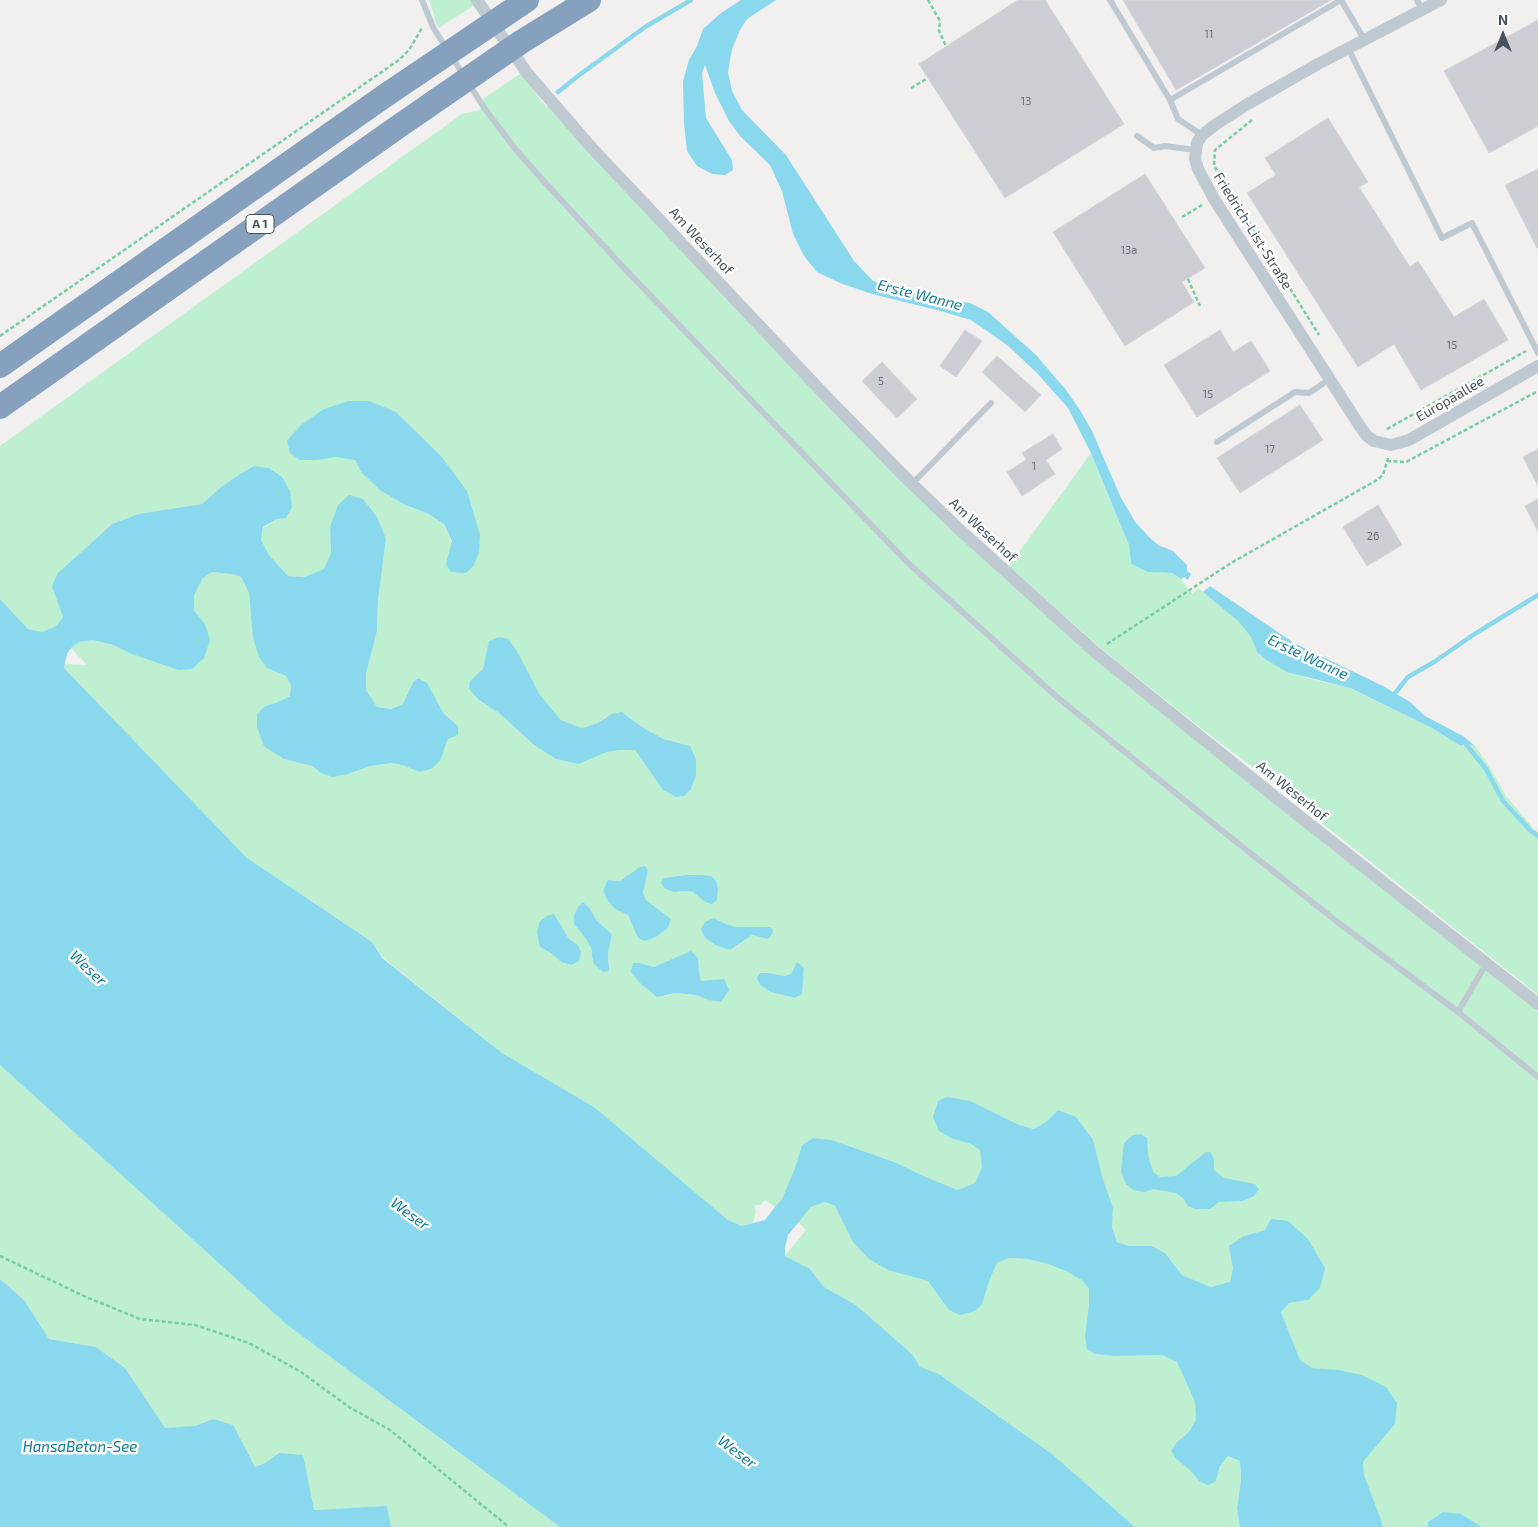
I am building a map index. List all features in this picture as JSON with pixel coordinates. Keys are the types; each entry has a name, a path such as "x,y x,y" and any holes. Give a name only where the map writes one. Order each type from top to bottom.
{"highway":[{"name":"A 1","path":"0,366 386,95 527,0"},
{"name":"A 1","path":"0,407 402,124 522,42 589,0"}],"street":[{"path":"1195,150 1202,135 1246,105 1364,40 1420,5 1441,0"},
{"name":"Am Weserhof","path":"478,2 527,73 592,148 825,395 959,529 1095,652 1538,1004"},
{"name":"Friedrich-List-Straße","path":"1195,150 1198,169 1214,199 1361,428 1377,437"},
{"name":"Europaallee","path":"1391,445 1415,436 1538,366"},
{"path":"1377,437 1391,445"}],"lane":[{"path":"422,0 433,27 485,109 516,150 624,268 908,563 1057,697 1332,918 1458,1012 1538,1077"},
{"path":"1110,0 1170,100 1178,119 1202,135"},
{"path":"1170,100 1341,0 1364,40"},
{"path":"1348,48 1442,238 1472,223 1536,349"},
{"path":"1137,136 1154,148 1165,146 1195,150"},
{"path":"1217,442 1295,392 1309,393 1330,379"},
{"path":"912,484 991,404"},
{"path":"1458,1012 1486,964"}],"path":[{"path":"928,0 940,21 939,31 946,46"},
{"path":"0,336 400,60 421,30 427,15"},
{"path":"911,88 928,78"},
{"path":"1252,120 1215,150 1214,166 1323,341"},
{"path":"1182,217 1214,199"},
{"path":"1188,279 1200,306"},
{"path":"1377,437 1536,349"},
{"path":"1387,461 1406,462 1538,391"},
{"path":"1095,652 1231,563 1377,480 1383,475 1391,445"},
{"path":"0,1256 86,1297 140,1318 195,1325 249,1343 301,1372 349,1407 390,1430 509,1527"}],"green space":[{"path":"429,0 473,0 476,4 439,28"},
{"path":"521,73 546,107 549,105 949,526 1538,1011 1538,1527 1482,1527 1461,1514 1428,1522 1428,1527 1383,1527 1364,1475 1363,1462 1395,1424 1362,1375 1339,1370 1312,1369 1300,1360 1281,1312 1289,1303 1308,1300 1265,1230 1244,1236 1230,1283 1211,1287 1182,1275 1165,1253 1152,1246 1130,1246 1117,1242 1112,1227 1113,1208 1102,1176 1058,1110 1047,1121 1034,1129 1020,1125 953,1139 971,1144 981,1150 982,1167 975,1183 959,1190 894,1162 832,1140 813,1138 802,1145 782,1199 775,1207 765,1200 760,1205 754,1205 756,1211 753,1223 742,1226 728,1220 594,1107 502,1053 382,957 372,942 247,858 64,668 65,664 87,665 71,648 79,642 93,640 113,645 129,653 178,670 205,624 194,610 194,596 202,579 212,572 232,574 241,577 249,593 253,638 267,668 286,676 291,685 290,696 276,704 265,706 284,759 312,766 321,773 348,774 370,766 392,763 419,772 445,749 448,739 458,726 444,714 436,699 419,678 413,682 403,704 391,709 377,707 366,690 366,674 377,631 378,600 386,539 330,527 331,553 324,569 304,577 288,576 269,555 261,541 263,528 277,519 286,518 221,487 202,504 138,514 112,524 58,573 59,604 63,617 52,628 42,632 28,629 0,599 0,446 462,114 480,110 484,98","holes":["396,412 441,456 465,573 444,524 427,513 405,505 361,472 355,460 335,457 318,460 300,460","489,642 517,651 540,695 561,720 582,728 598,723 612,714 630,717 645,729 664,739 690,746 696,759 696,775 684,796 676,797 663,790 635,750 607,752 578,764 556,759 534,745 499,713 479,700 470,681 483,669","640,867 648,871 643,893 646,900 671,919 668,928 656,937 645,940 638,938 628,915 615,909 607,900 603,890 608,880 620,881","686,875 711,876 705,902 693,892 674,892 665,878","578,907 590,909 597,921 612,934 608,954 609,964 592,956 592,950 586,939 574,924 574,915","554,914 569,939 576,944 571,965 561,962 551,953 540,947","714,918 736,927 761,927 768,938 752,935 730,950 717,946 705,938","698,958 701,981 724,979 709,1000 696,995 675,993 665,996 640,963 654,967","795,967 804,968 802,994 795,998 771,992 768,973 785,976 791,974"]},
{"path":"1091,453 1129,545 1131,564 1148,572 1172,573 1181,579 1192,594 1199,588 1238,621 1251,637 1257,652 1265,659 1308,678 1349,688 1432,728 1461,746 1465,743 1475,746 1490,767 1506,796 1538,832 1538,995 1323,824 1289,794 1211,736 1104,651 1009,566"},
{"path":"0,1065 286,1324 560,1527 391,1527 387,1506 314,1510 279,1453 265,1463 255,1467 213,1419 195,1426 165,1429 125,1368 96,1347 49,1339 24,1300 0,1279"},
{"path":"825,1202 835,1206 853,1242 909,1276 928,1281 938,1295 989,1281 997,1263 1009,1258 1028,1259 1048,1264 1068,1272 1083,1281 1089,1289 1095,1354 1115,1356 1162,1355 1177,1362 1195,1402 1196,1419 1189,1432 1177,1442 1176,1459 1190,1470 1199,1481 1216,1481 1220,1466 1228,1456 1240,1461 1241,1479 1237,1509 1240,1527 1135,1527 1052,1454 939,1374 920,1367 913,1355 856,1305 824,1287 810,1269 785,1256 806,1230 798,1222 811,1207"}],"water":[{"path":"741,0 776,0 747,19 740,30 732,49 728,72 732,91 742,110 786,155 854,261 872,280 887,288 970,303 988,312 1036,355 1066,390 1080,410 1092,431 1121,498 1136,523 1151,539 1160,546 1173,551 1187,565 1187,571 1191,574 1188,580 1184,577 1181,579 1172,573 1148,572 1131,564 1129,545 1091,453 1068,408 1037,373 1007,345 971,320 872,294 840,283 817,272 804,256 793,234 782,191 770,165 741,137 729,121 715,93 705,65 702,73 706,118 732,160 733,170 725,175 712,174 697,166 687,151 683,81 689,60 697,46 703,29 721,13"},
{"path":"349,401 369,401 396,412 441,456 467,491 480,535 479,552 474,565 466,573 451,572 446,564 452,541 444,524 427,513 405,505 380,490 361,472 355,460 335,457 318,460 300,460 290,453 287,441 301,425 324,409"},
{"name":"Weser","path":"254,466 269,468 282,477 290,491 292,507 286,518 277,519 263,527 261,540 269,555 288,576 304,577 324,569 331,553 330,527 338,505 349,495 363,499 377,517 386,539 378,600 377,631 366,674 366,690 377,707 391,709 403,704 413,682 418,678 427,683 444,714 458,726 458,735 448,739 440,761 431,769 419,772 392,763 370,766 333,777 321,773 312,766 284,759 264,746 257,727 257,714 265,706 290,696 291,685 286,676 267,668 259,657 253,638 249,593 241,577 232,574 212,572 202,579 194,596 194,610 205,624 210,640 204,658 192,669 178,670 129,653 113,645 93,640 79,642 71,648 67,654 64,668 247,858 372,942 382,958 502,1053 594,1107 728,1220 742,1226 765,1220 782,1199 802,1145 813,1138 832,1140 894,1162 958,1190 975,1183 982,1167 980,1150 971,1144 953,1139 939,1131 933,1117 938,1101 947,1097 970,1101 1019,1125 1034,1129 1047,1121 1058,1110 1076,1117 1093,1140 1102,1176 1113,1208 1112,1227 1117,1242 1130,1246 1152,1246 1165,1253 1182,1275 1211,1287 1230,1282 1233,1268 1229,1246 1244,1236 1265,1230 1271,1219 1288,1221 1308,1239 1325,1268 1320,1288 1308,1300 1289,1303 1281,1312 1300,1360 1312,1368 1339,1370 1362,1375 1386,1387 1397,1403 1395,1424 1363,1462 1364,1475 1383,1527 1240,1527 1237,1509 1241,1479 1240,1461 1228,1456 1220,1466 1216,1481 1208,1485 1199,1481 1190,1470 1176,1459 1171,1451 1177,1442 1189,1432 1196,1419 1195,1402 1177,1362 1162,1355 1115,1356 1095,1354 1087,1349 1085,1337 1089,1289 1083,1281 1068,1272 1048,1264 1028,1259 1009,1258 997,1263 982,1304 975,1311 960,1315 949,1310 928,1281 888,1270 869,1259 853,1242 835,1206 825,1202 811,1207 788,1235 785,1256 810,1269 824,1287 856,1305 913,1355 920,1367 939,1374 1052,1454 1135,1527 560,1527 286,1324 0,1065 0,599 28,629 42,632 52,628 63,617 52,586 58,573 112,524 138,514 202,504 221,487"},
{"path":"1210,586 1294,643 1383,686 1410,702 1425,716 1463,736 1475,746 1465,743 1461,746 1432,728 1350,688 1287,672 1265,659 1257,652 1251,637 1238,621 1203,592"},
{"path":"499,637 508,639 517,651 540,695 561,720 582,728 598,723 612,714 622,712 645,729 664,739 690,746 696,759 696,775 691,789 684,796 676,797 663,790 635,750 607,752 578,764 556,759 534,745 499,713 479,700 469,689 470,681 483,669 489,641"},
{"path":"645,866 648,871 643,893 646,900 671,919 668,928 656,937 645,941 638,938 628,915 615,909 607,900 603,890 608,880 620,881 640,867"},
{"path":"686,875 711,876 716,881 718,889 717,900 712,904 705,902 693,892 674,892 664,888 661,883 664,878"},
{"path":"583,902 597,921 612,934 608,954 609,971 603,972 594,964 592,950 574,924 574,915"},
{"path":"554,914 569,939 577,944 581,952 579,961 571,965 561,962 551,953 540,947 537,932 540,921"},
{"path":"714,918 736,927 770,927 773,930 768,939 752,935 730,950 717,946 705,938 701,929 705,922"},
{"path":"691,951 698,958 701,981 724,979 729,990 721,1002 696,995 675,993 657,997 640,983 631,972 633,963 654,967"},
{"path":"797,962 804,968 802,994 795,998 771,992 760,985 757,978 760,973 785,976 791,974"},
{"path":"1141,1134 1147,1138 1148,1155 1153,1172 1160,1177 1176,1176 1206,1152 1210,1152 1214,1159 1214,1170 1224,1178 1255,1184 1259,1189 1254,1196 1242,1201 1219,1202 1210,1209 1195,1209 1188,1206 1183,1198 1176,1193 1154,1189 1144,1192 1134,1190 1126,1184 1121,1172 1124,1143 1133,1135"},
{"name":"HansaBeton-See","path":"0,1279 24,1300 49,1339 96,1347 125,1368 165,1428 195,1426 213,1419 233,1425 255,1467 265,1463 279,1453 303,1455 314,1510 387,1506 391,1527 0,1527"},
{"path":"1443,1512 1461,1514 1482,1527 1428,1527 1428,1522"}],"building":[{"path":"1018,0 1045,0 1124,124 1005,198 919,64"},
{"path":"1123,0 1331,0 1176,90"},
{"path":"1538,20 1538,126 1489,153 1444,71"},
{"path":"1328,118 1368,182 1359,187 1410,267 1418,261 1454,317 1484,299 1508,340 1421,390 1394,344 1358,367 1247,193 1276,175 1265,158"},
{"path":"1538,169 1538,250 1505,185"},
{"path":"1145,174 1205,268 1182,282 1194,302 1125,346 1053,232"},
{"path":"965,330 982,341 956,377 940,366"},
{"path":"1220,330 1233,352 1251,341 1270,371 1197,417 1164,365"},
{"path":"997,356 1041,395 1025,412 982,372"},
{"path":"882,362 917,399 897,418 862,381"},
{"path":"1300,405 1323,440 1240,493 1217,458"},
{"path":"1053,434 1062,449 1046,460 1055,474 1022,496 1007,472 1026,460 1022,453"},
{"path":"1538,449 1538,486 1523,457"},
{"path":"1538,499 1538,532 1525,506"},
{"path":"1378,505 1402,545 1367,566 1343,527"}],"waterway":[{"path":"558,92 645,27 691,0"},
{"name":"Erste Wanne","path":"1392,697 1408,677 1538,595"},
{"name":"Erste Wanne","path":"1461,741 1465,743 1486,769 1503,801 1538,836"}]}
